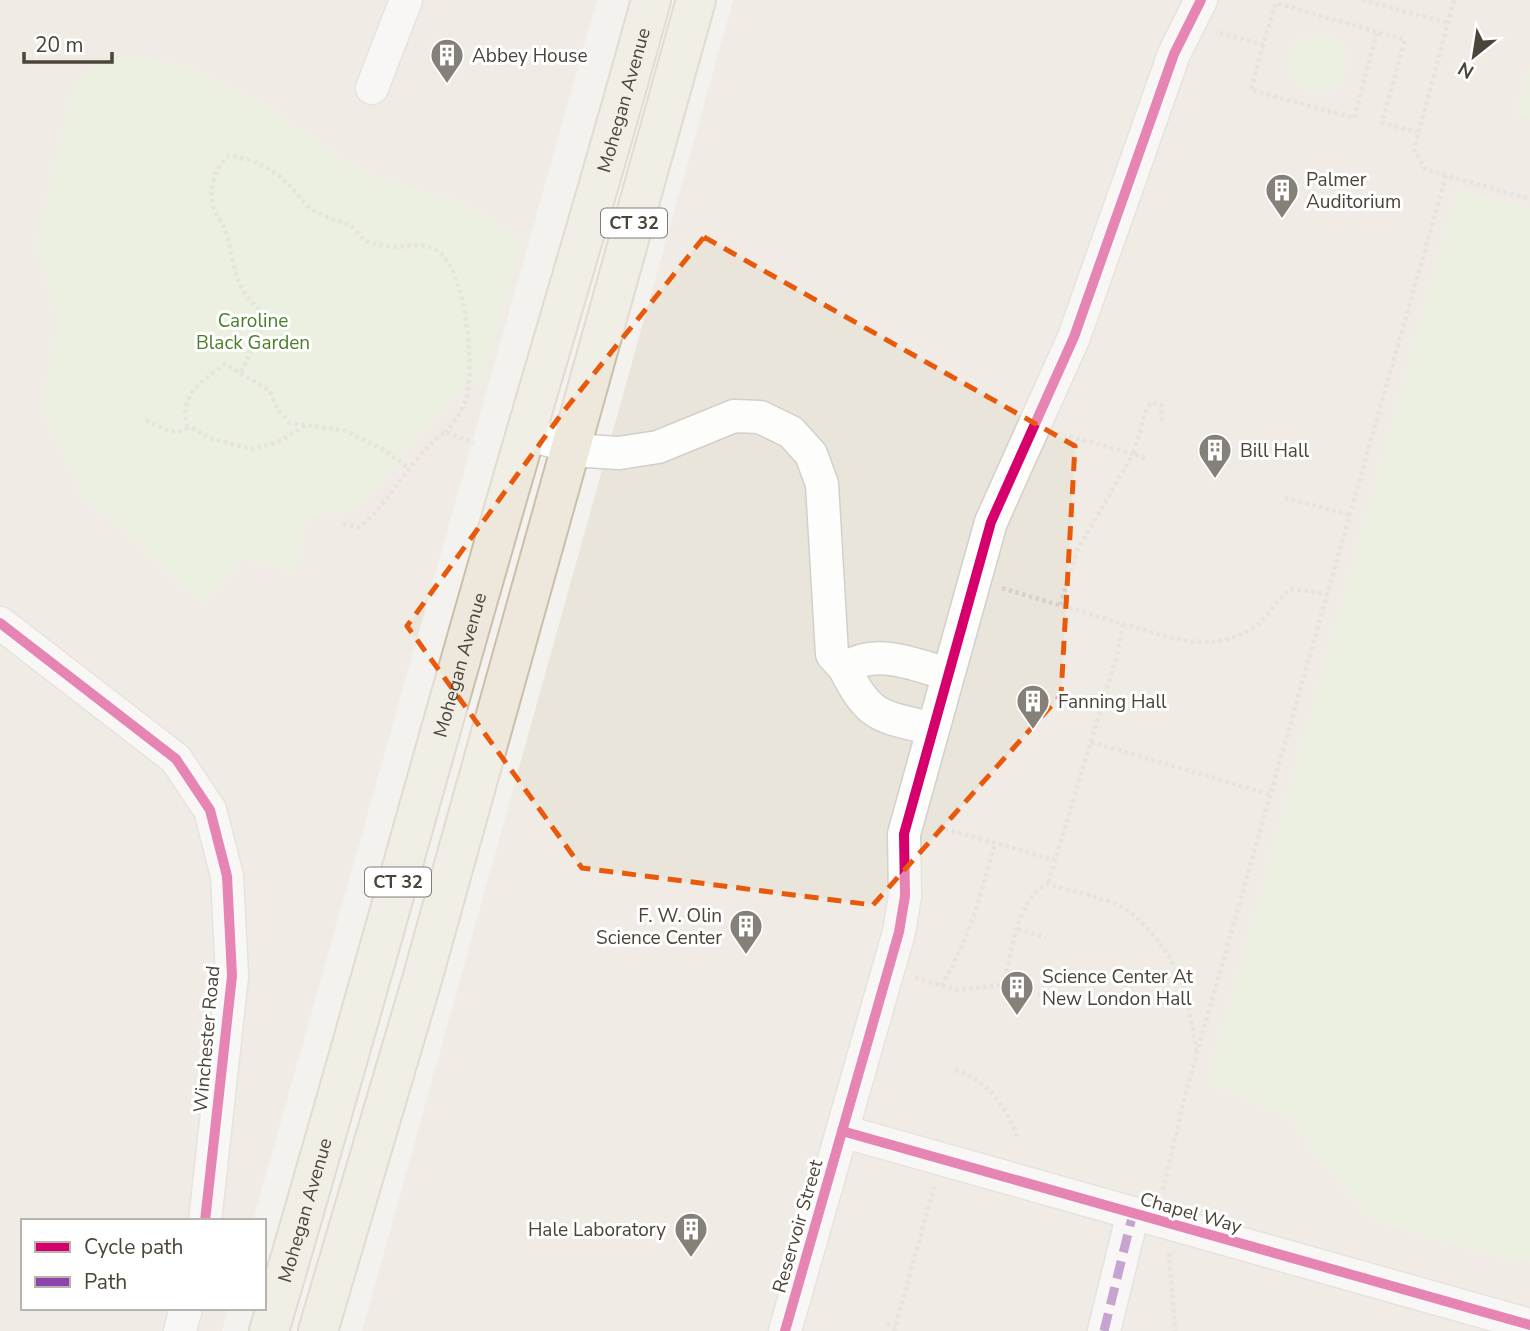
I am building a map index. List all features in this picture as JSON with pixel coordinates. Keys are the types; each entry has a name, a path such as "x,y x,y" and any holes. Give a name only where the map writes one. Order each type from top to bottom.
{"highway":[{"name":"Mohegan Avenue","path":"269,1331 601,186 651,0"},
{"name":"CT 32","path":"318,1331 421,983 696,0"}],"street":[{"path":"372,88 406,0"},
{"name":"Reservoir Street","path":"785,1331 898,932 905,896 904,834 993,513 1064,361 1174,54 1201,0"},
{"path":"527,434 605,453 641,451 716,421 741,416 772,421 791,432 811,454 820,475 825,510 830,648 835,659 845,668 856,693 868,707 885,716 933,729"},
{"name":"Winchester Road","path":"0,623 176,759 210,810 227,876 232,976 205,1219"},
{"path":"845,668 863,659 886,658 948,674"},
{"name":"Chapel Way","path":"842,1131 1530,1325"},
{"path":"1104,1331 1133,1213"},
{"path":"180,1331 185,1310"}],"path":[{"path":"1362,0 1447,23"},
{"path":"1454,0 1413,148 1426,170 1530,199"},
{"path":"1377,32 1354,118 1251,90 1276,3 1405,40 1382,123 1417,132"},
{"path":"1220,33 1263,45"},
{"path":"241,372 265,323 263,312 250,302 240,286 231,261 227,232 212,203 216,171 229,156 249,158 264,167 288,183 310,208 349,224 366,242 391,247 415,245 434,248 449,262 458,285 468,328 467,394 456,420 408,468 372,517 360,527 343,524"},
{"path":"1162,1200 1176,1128 1446,176"},
{"path":"189,427 185,404 193,388 225,364 270,390 278,410 290,423 346,431 386,452 408,468"},
{"path":"1060,606 1078,549 1133,454 1151,402 1161,405 1162,424"},
{"path":"146,420 173,432 183,432 189,427"},
{"path":"189,427 209,438 252,449 278,442 305,426"},
{"path":"445,432 474,443"},
{"path":"1065,435 1145,458"},
{"path":"1285,498 1351,515"},
{"path":"995,586 1179,639 1219,642 1240,635 1260,622 1291,589 1328,594"},
{"path":"1048,884 1123,624"},
{"path":"1091,742 1272,795"},
{"path":"928,825 1055,860"},
{"path":"941,986 960,955 973,922 995,843"},
{"path":"1003,985 1018,929 1029,898 1037,889 1048,884 1119,906 1136,917 1167,950 1185,986 1197,1054"},
{"path":"1018,929 1046,937"},
{"path":"908,977 957,990 1003,985 1070,1002"},
{"path":"955,1070 966,1073 993,1095 1007,1114 1018,1139"},
{"path":"887,1324 895,1329 937,1177"},
{"path":"1168,1246 1175,1331"}],"highlighted area":[{"path":"704,237 1075,446 1061,695 873,905 582,868 407,626 563,412"}],"shaded area":[{"path":"0,0 597,0 254,1219 21,1219 21,1310 228,1310 222,1331 0,1331"},
{"path":"733,0 1530,0 1530,1331 362,1331"}],"green space":[{"path":"1312,35 1324,35 1338,43 1346,57 1344,74 1338,83 1324,91 1312,91 1295,79 1290,69 1290,57 1302,40"},
{"name":"Caroline Black Garden","path":"129,56 182,65 262,104 364,174 458,202 522,239 482,377 461,389 354,510 306,517 294,571 242,558 204,604 81,493 42,404 59,320 37,246 66,118 75,86 90,69"},
{"path":"1530,66 1530,118 1516,113"},
{"path":"1458,189 1530,209 1530,1259 1516,1261 1372,1221 1288,1116 1208,1082"}],"marked path":[{"path":"1104,1331 1133,1213"}],"cycle path":[{"path":"785,1331 899,932 905,896 904,834 991,522 1074,337 1174,54 1201,0"},
{"path":"0,623 176,759 210,810 227,876 232,976 205,1219"},
{"path":"842,1131 1530,1325"}],"place":[{"name":"Abbey House","path":"447,85"},
{"name":"Palmer Auditorium","path":"1282,220"},
{"name":"Bill Hall","path":"1215,480"},
{"name":"Fanning Hall","path":"1033,731"},
{"name":"F. W. Olin Science Center","path":"746,956"},
{"name":"Science Center At New London Hall","path":"1017,1017"},
{"name":"Hale Laboratory","path":"691,1259"}]}
